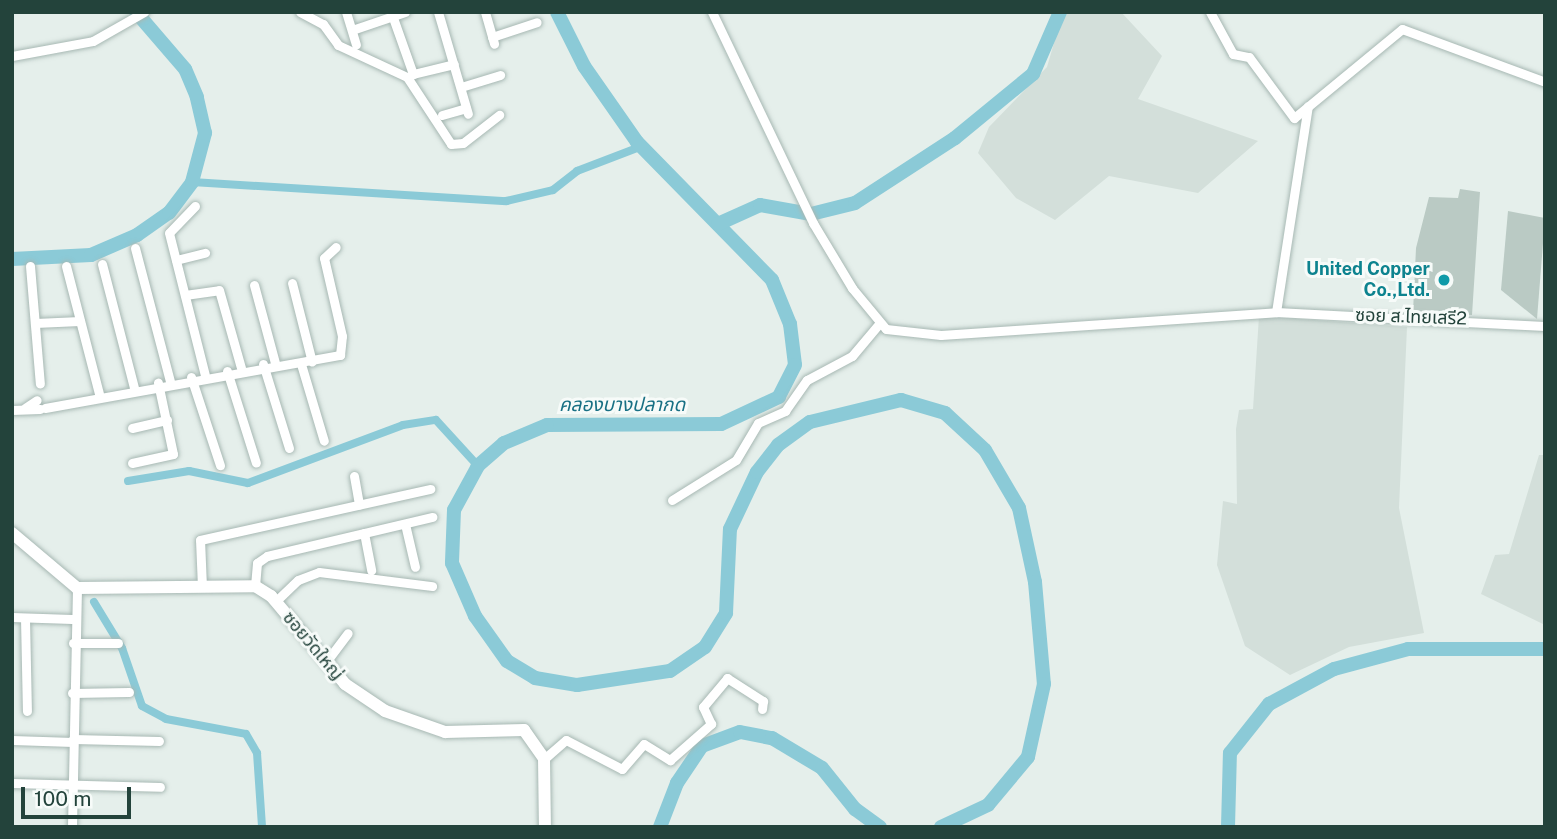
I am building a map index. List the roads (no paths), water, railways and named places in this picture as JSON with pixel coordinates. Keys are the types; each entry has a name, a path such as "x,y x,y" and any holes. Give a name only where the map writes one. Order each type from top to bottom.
{"street":[{"path":"12,57 93,41 135,22 144,12"},
{"path":"300,12 323,24 338,45 407,77 451,144 463,143 499,115"},
{"path":"346,12 356,44"},
{"path":"352,30 392,14 405,12"},
{"path":"438,12 467,111 442,115"},
{"path":"485,12 493,41 537,22"},
{"path":"672,500 736,460 758,423 785,411 807,380 852,356 878,325 813,223 712,12"},
{"path":"1210,12 1233,54 1249,57 1292,116 1407,29 1545,82"},
{"path":"392,14 413,74 454,64"},
{"path":"461,87 500,75"},
{"path":"1276,312 1308,106"},
{"path":"195,206 170,226 205,375"},
{"path":"12,410 242,368 275,363 301,364 343,352 324,258 336,247"},
{"path":"135,248 170,381"},
{"path":"176,260 205,253"},
{"path":"102,264 134,387"},
{"path":"30,266 40,384"},
{"path":"66,266 99,394"},
{"path":"292,284 312,362"},
{"path":"254,285 275,363"},
{"path":"185,295 219,290 242,368"},
{"name":"ซอย ส.ไทยเสรี2","path":"878,325 942,335 1276,312 1545,326"},
{"path":"35,323 80,321"},
{"path":"301,364 324,441"},
{"path":"263,365 289,448"},
{"path":"227,371 256,463"},
{"path":"191,377 220,465"},
{"path":"132,463 173,454 158,383"},
{"path":"132,428 167,420"},
{"path":"354,477 359,505"},
{"path":"202,587 200,540 430,489"},
{"path":"15,540 77,587 255,586 260,559 432,517"},
{"path":"405,524 415,568"},
{"path":"364,533 372,570"},
{"path":"276,601 298,580 319,572 432,586"},
{"name":"ซอยวัดใหญ่","path":"255,586 276,601 345,684 385,711 445,733 524,730 544,759"},
{"path":"72,827 72,619 77,587"},
{"path":"12,617 72,619"},
{"path":"25,618 27,711"},
{"path":"326,662 348,633"},
{"path":"73,643 118,643"},
{"path":"545,827 544,759 566,740 622,769 644,744 670,760 711,724 703,707 727,678 763,701 762,709"},
{"path":"72,693 129,692"},
{"path":"12,740 159,741"},
{"path":"12,783 160,787"}],"waterway":[{"path":"12,259 91,255 137,235 169,213 192,182 205,133 197,97 185,69 136,12"},
{"name":"คลองบางปลากด","path":"557,12 584,66 637,142 772,280 790,324 795,365 779,397 721,424 547,425 504,443 478,466 454,510 452,563 475,616 507,661 535,678 577,685 670,671 705,647 726,613 730,529 757,472 778,445 810,422 901,400 945,413 985,450 1019,508 1035,582 1044,684 1028,757 988,805 941,827"},
{"path":"718,224 760,205 811,214 855,203 955,138 1033,74 1060,12"},
{"path":"192,182 506,201 553,190 577,171 642,146"},
{"path":"128,481 189,471 248,483 403,425 436,420 478,466"},
{"path":"94,602 122,648 142,706 166,719 246,734 257,753 262,827"},
{"name":"คลองบางปลากด","path":"1228,827 1230,753 1269,704 1334,669 1408,649 1545,649"},
{"name":"คลองบางปลากด","path":"660,827 677,783 702,746 740,732 772,738 822,768 855,809 880,827"}],"place":[{"name":"United Copper Co.,Ltd.","path":"1444,280"}]}
